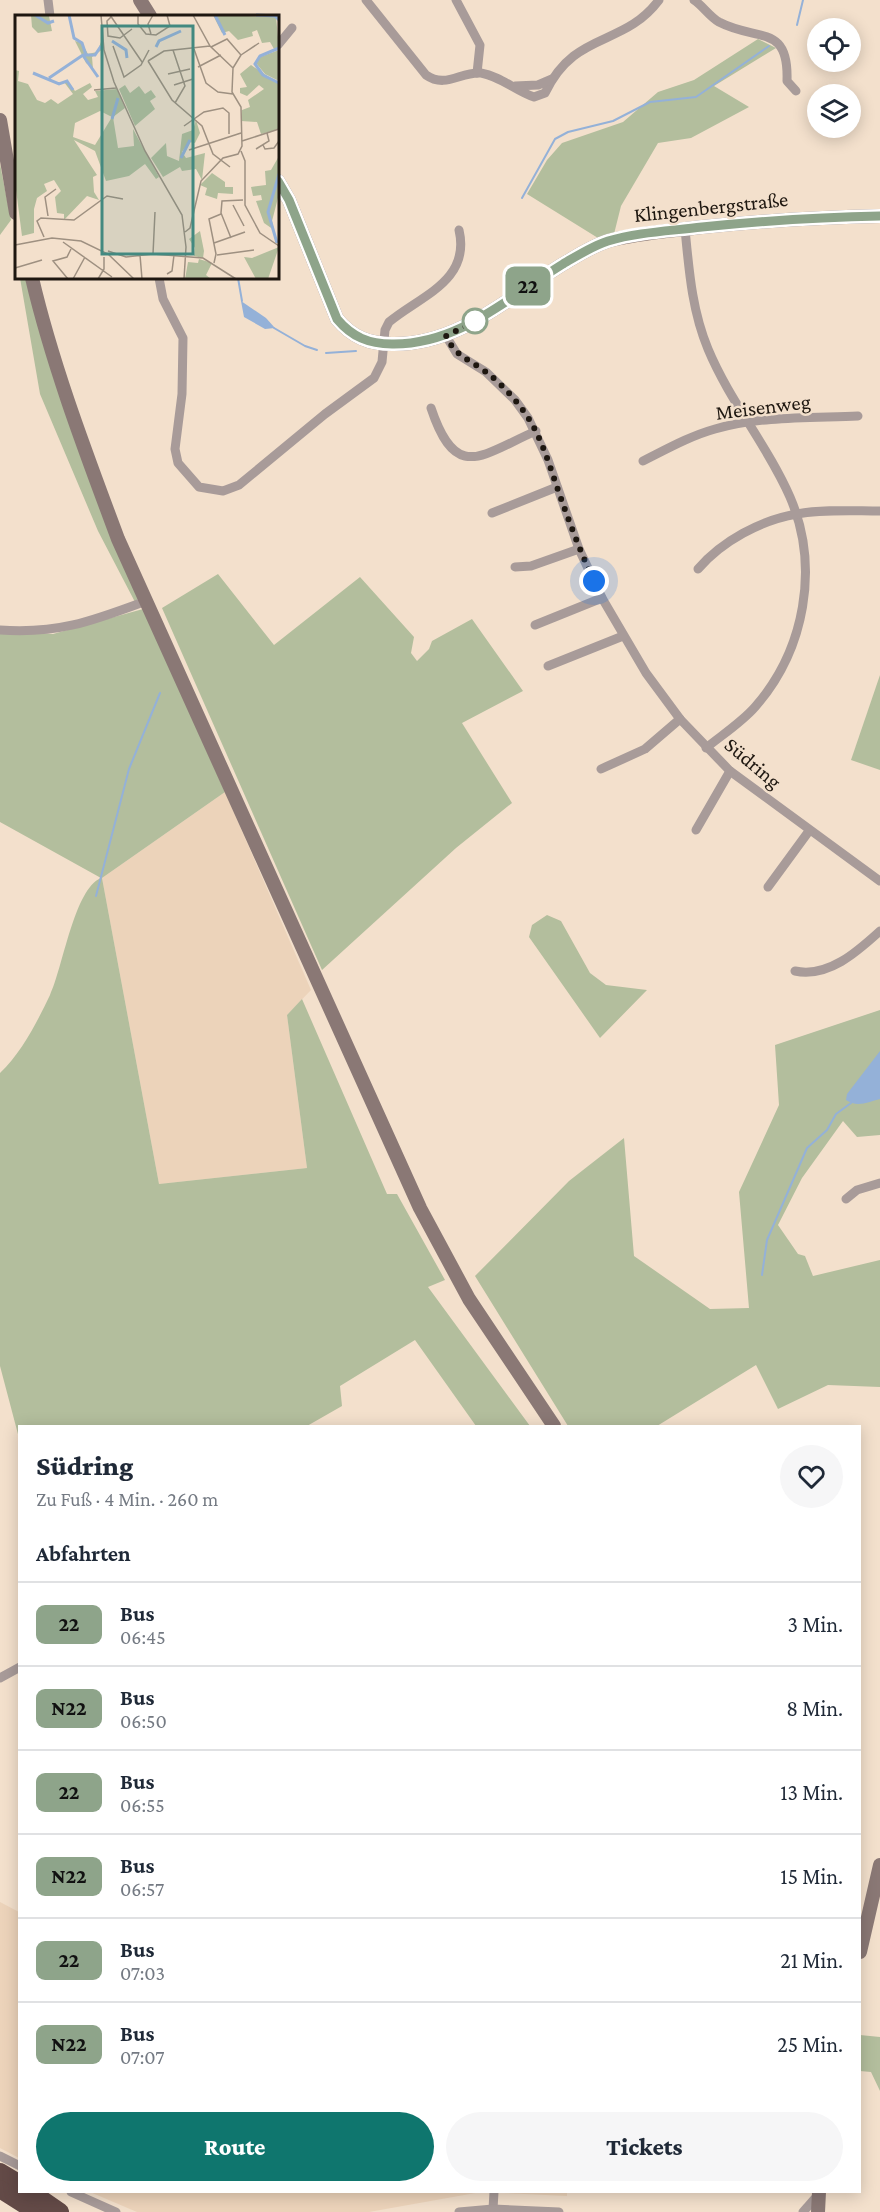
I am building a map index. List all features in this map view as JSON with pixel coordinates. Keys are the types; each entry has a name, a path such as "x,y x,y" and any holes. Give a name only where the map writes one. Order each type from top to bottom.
{"highway":[{"path":"21,2193 36,2212"},
{"path":"32,2193 60,2212"}],"main road":[{"path":"140,0 149,15"},
{"path":"0,120 15,207"},
{"name":"Klingenbergstraße","path":"279,183 289,200 337,319 351,334 366,341 384,344 404,344 446,336 474,322 553,270 605,242 685,229 782,219 880,216"},
{"path":"32,279 40,313 86,455 146,601 420,1208 469,1299 553,1425"},
{"path":"861,1948 880,1865"},
{"path":"818,2193 818,2212"}],"street":[{"path":"48,0 50,15"},
{"path":"366,0 426,75 433,80 454,80 477,73 512,86 538,85 552,79 575,52 630,27 651,11 659,0"},
{"path":"456,0 480,45 477,73"},
{"path":"694,0 718,22 748,34 768,36 783,48 788,64 787,81 796,91"},
{"path":"279,44 292,28"},
{"name":"Südring","path":"685,229 690,285 700,326 719,373 783,483 796,514 802,540 806,578 801,617 790,652 771,686 754,708 706,748"},
{"path":"159,279 164,299 183,338 182,394 175,449 178,463 199,487 211,490 233,489 330,410 374,378 382,362 385,330 389,322 436,291 447,280 460,254 459,230"},
{"name":"Südring","path":"446,336 457,354 486,372 515,400 536,431 579,549 602,598 646,673 680,719 730,771 809,831 880,880"},
{"path":"431,408 440,433 456,455 463,458 478,457 536,431"},
{"name":"Meisenweg","path":"644,461 695,436 747,422 858,416"},
{"path":"492,513 557,487"},
{"path":"698,569 709,556 730,540 796,514 880,511"},
{"path":"515,567 531,566 579,549"},
{"path":"535,625 602,598"},
{"path":"0,630 55,630 84,624 146,601"},
{"path":"548,666 623,636"},
{"path":"601,769 645,749 680,719"},
{"path":"696,830 730,771"},
{"path":"768,887 809,831"},
{"path":"795,971 820,971 837,964 880,931"},
{"path":"846,1199 857,1190 880,1183"},
{"path":"0,1678 18,1668"},
{"path":"0,2156 10,2178"},
{"path":"72,2193 116,2212"},
{"path":"493,2209 494,2193"},
{"path":"804,2212 818,2193"},
{"path":"459,2212 493,2209 559,2212"}],"shaded area":[{"path":"225,792 311,990 287,1015 307,1168 159,1184 102,878"},
{"path":"0,1902 18,1911 18,2157 0,2148"},
{"path":"92,2193 475,2193 369,2212 137,2212"},
{"path":"502,2193 567,2193 567,2196"}],"green space":[{"path":"758,39 776,48 714,86 749,107 691,138 658,143 621,206 614,234 598,238 527,194 547,160 562,143 623,122 658,92 694,80"},
{"path":"0,164 11,220 0,235"},
{"path":"20,279 25,279 50,360 139,598 135,602 98,531 40,394"},
{"path":"218,574 274,645 360,577 414,637 411,653 417,661 429,649 432,641 472,619 523,691 462,723 512,803 456,848 322,970 162,608"},
{"path":"143,609 225,792 102,878 159,1184 307,1168 287,1015 302,999 387,1194 397,1194 445,1280 428,1287 529,1425 475,1425 415,1340 340,1386 342,1406 309,1425 18,1425 18,1434 0,1366 0,1073 22,1046 40,1016 55,983 70,930 83,897 101,878 0,822 0,632 53,634"},
{"path":"880,675 880,770 851,760"},
{"path":"547,915 561,921 590,973 606,985 647,990 600,1038 529,937 532,925"},
{"path":"880,1010 880,1135 857,1137 843,1121 802,1178 778,1225 798,1254 805,1256 813,1276 880,1260 880,1387 828,1385 778,1409 756,1365 659,1425 567,1425 475,1276 569,1181 624,1138 634,1256 710,1309 749,1308 739,1192 779,1105 775,1045"},
{"path":"861,2035 880,2037 880,2091 871,2072 861,2071"}],"water":[{"path":"241,301 266,318 275,328 265,329 244,317"},
{"path":"880,1051 880,1099 858,1104 846,1100 847,1094"}],"waterway":[{"path":"797,25 803,0"},
{"path":"522,198 555,139 568,132 613,121 650,102 696,97 769,46"},
{"path":"238,279 242,301"},
{"path":"274,328 305,346 317,350"},
{"path":"326,353 356,351"},
{"path":"96,896 129,769 160,693"},
{"path":"762,1275 767,1240 807,1148 827,1130 836,1114 851,1103"}],"bus line":[{"name":"22","path":"279,183 289,200 337,319 351,334 366,341 384,344 404,344 446,336 474,322 582,253 605,242 628,236 782,219 880,216"}],"route":[{"path":"475,321 446,336 457,354 486,372 515,400 536,431 579,549 594,581"}]}
